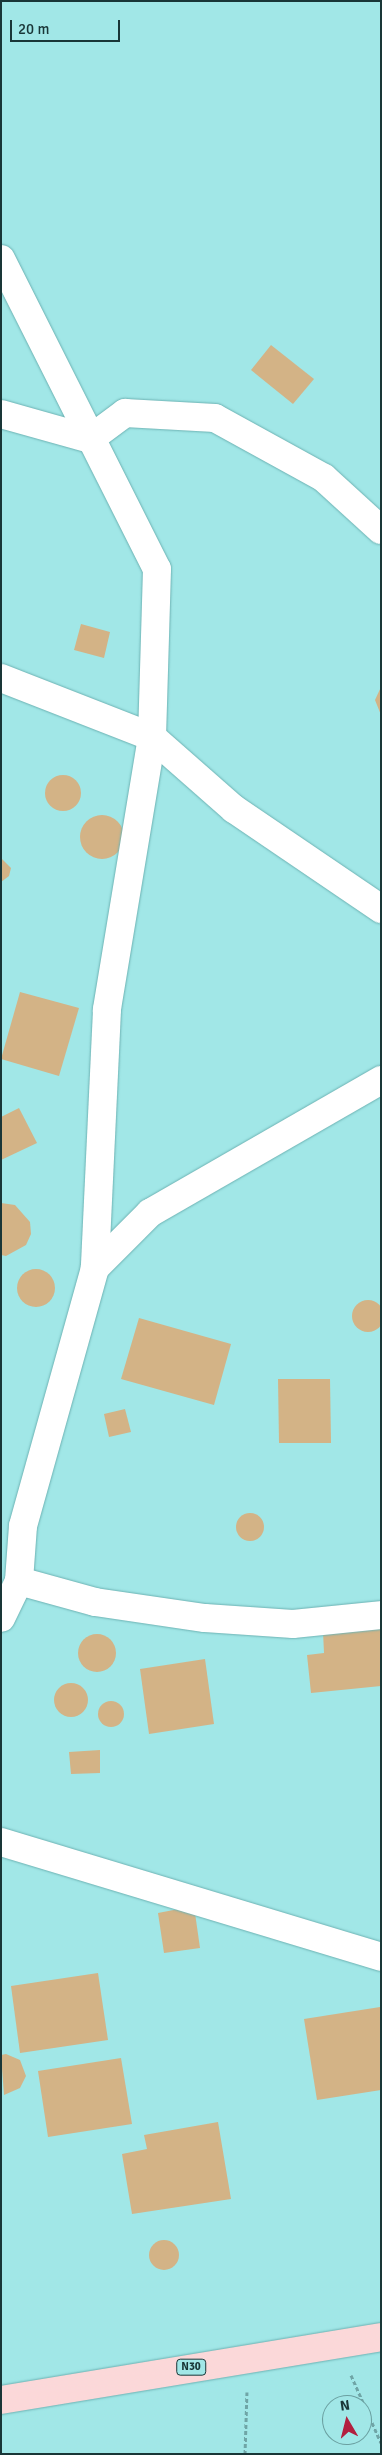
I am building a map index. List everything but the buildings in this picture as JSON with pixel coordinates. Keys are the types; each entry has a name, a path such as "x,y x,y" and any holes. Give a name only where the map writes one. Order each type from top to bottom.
{"main road":[{"name":"N30","path":"1,2400 381,2337"}],"street":[{"path":"1,259 157,569 152,737 107,1010 95,1268 23,1526 19,1581 1,1618"},
{"path":"90,439 125,413 215,418 324,478 381,530"},
{"path":"1,414 90,439"},
{"path":"1,678 152,737 234,809 381,909"},
{"path":"95,1268 150,1213 381,1080"},
{"path":"19,1581 95,1602 205,1618 293,1624 381,1615"},
{"path":"1,1842 381,1958"}],"path":[{"path":"337,2344 381,2443"},
{"path":"245,2454 248,2358"}]}
